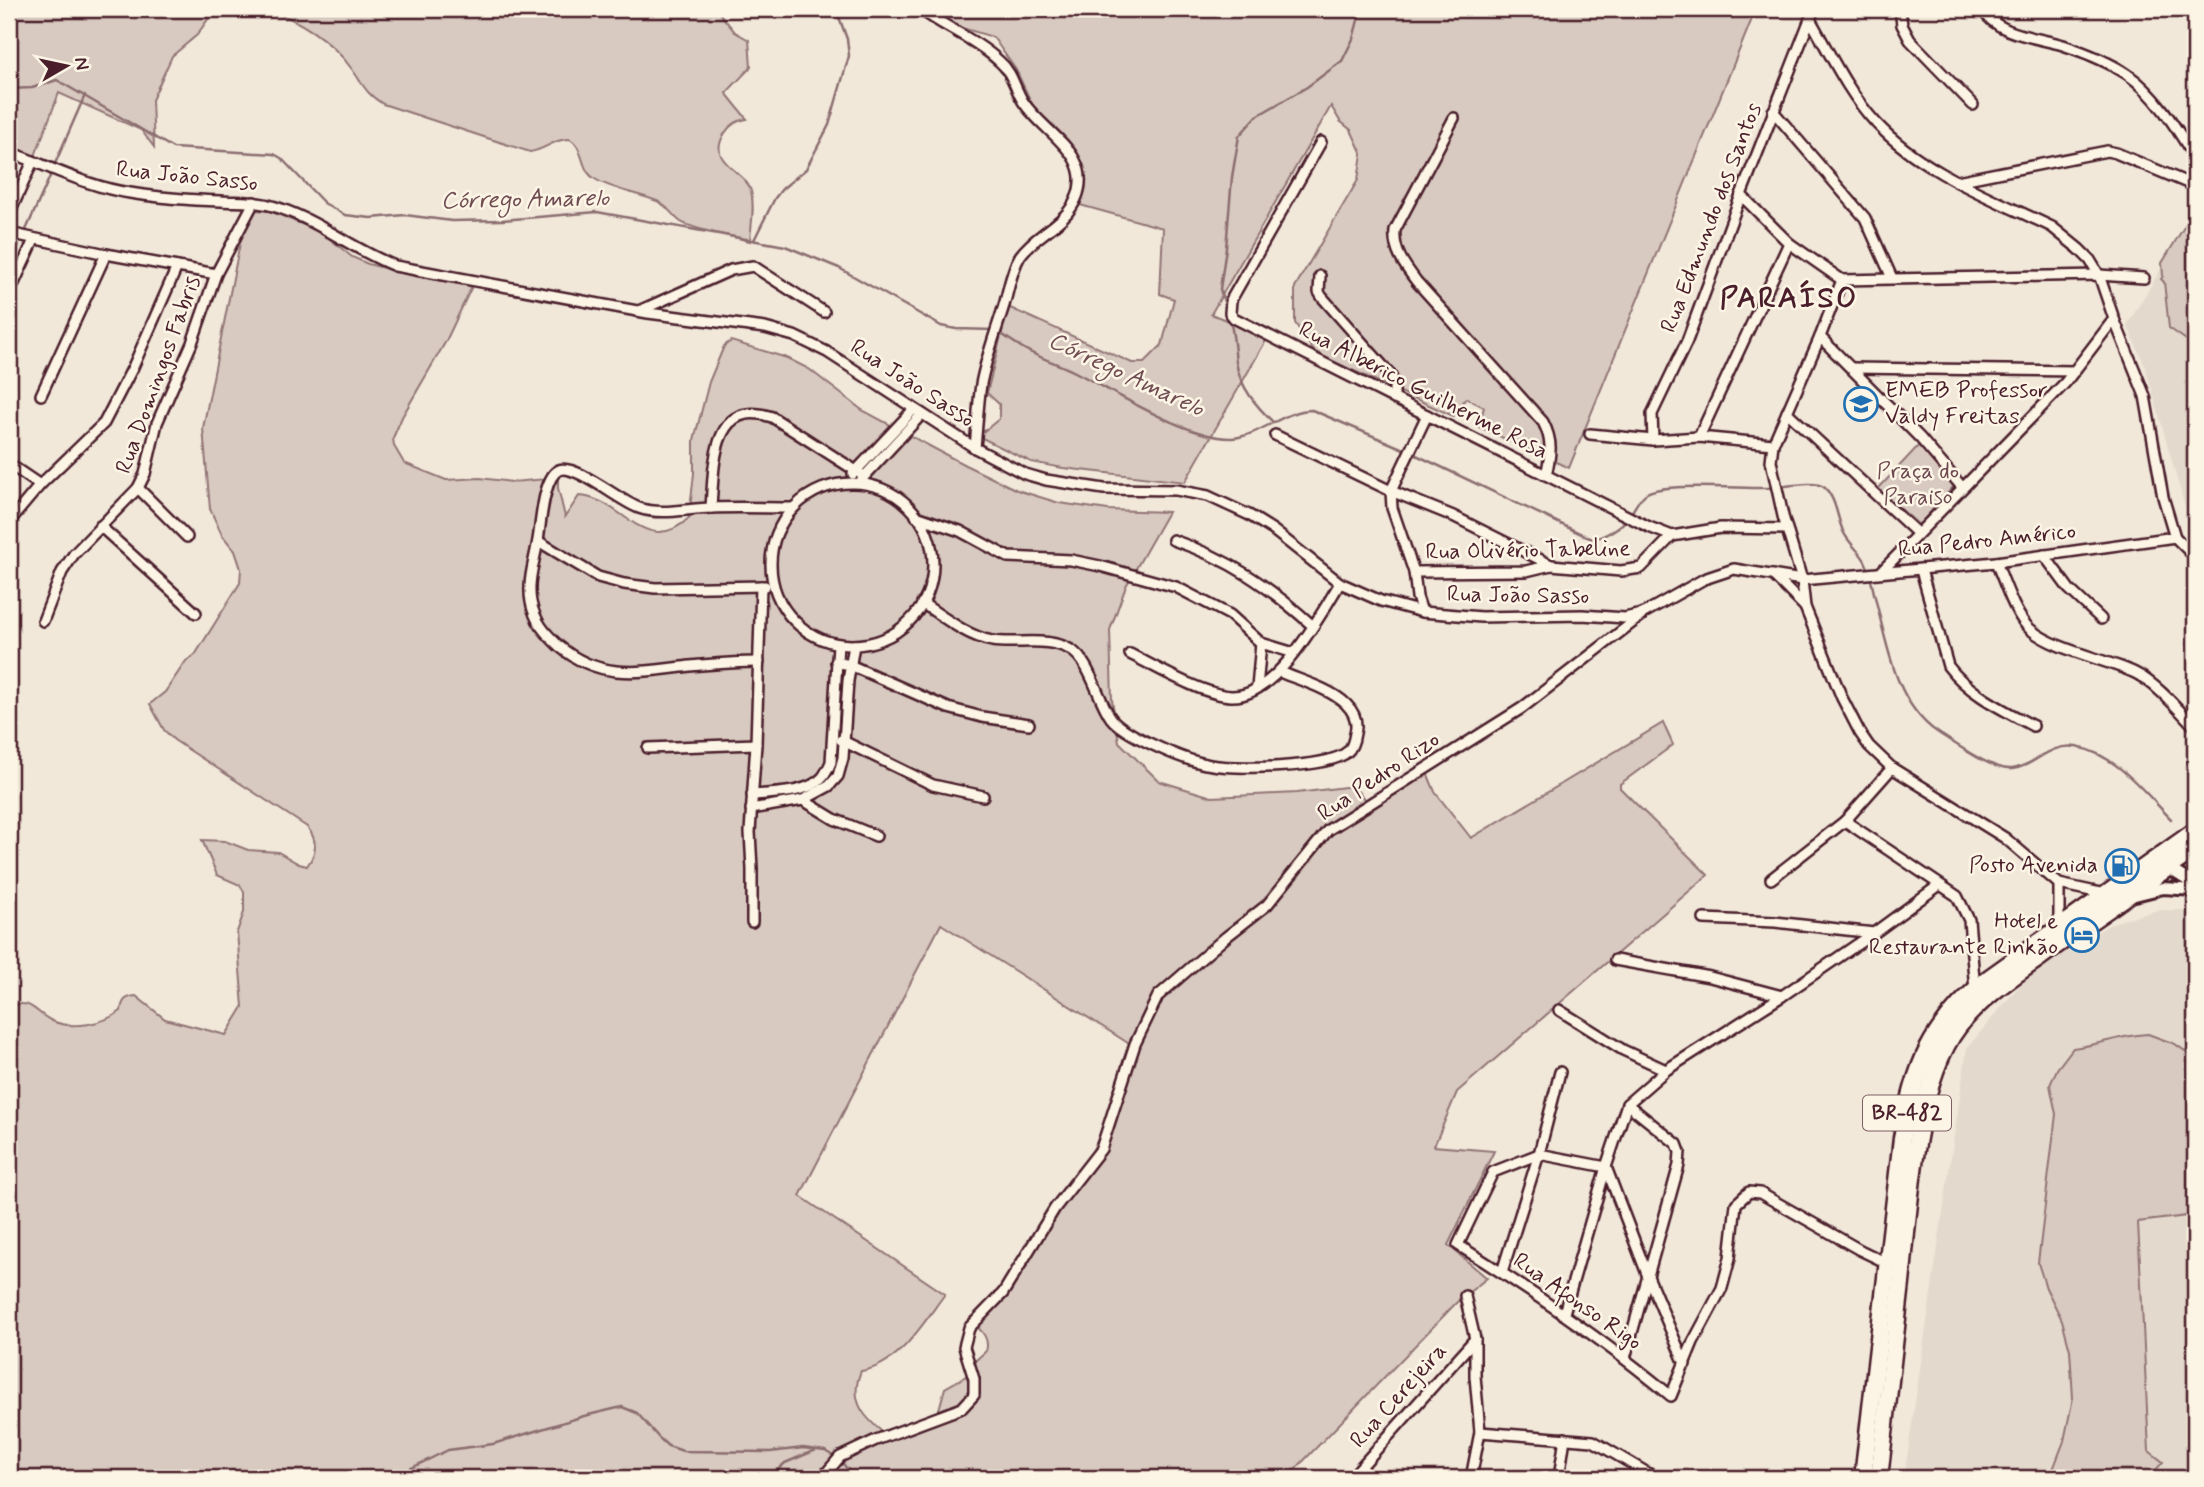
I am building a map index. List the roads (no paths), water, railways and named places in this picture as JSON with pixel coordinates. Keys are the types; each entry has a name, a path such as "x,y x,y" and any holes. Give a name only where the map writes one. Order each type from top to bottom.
{"highway":[{"name":"BR-482","path":"2167,867 2195,831"},
{"name":"BR-482","path":"1879,1478 1892,1368 1910,1095 1931,1040 1975,989 2059,926 2111,899 2195,849"},
{"name":"BR-482","path":"1863,1478 1887,1263 1926,1097 1937,1063 1953,1034 1976,1006 2111,899"},
{"path":"1875,1366 1892,1368"}],"street":[{"path":"920,9 990,53 1004,65 1022,101 1072,154 1080,178 1073,206 1020,257 982,382 975,448"},
{"name":"Rua Edmundo dos Santos","path":"1653,440 1652,414 1687,341 1814,9"},
{"path":"1900,9 1902,25 1910,40 1972,105"},
{"path":"1982,9 1991,21 2002,28 2066,46 2128,74 2169,118 2195,158"},
{"path":"1810,19 1850,87 1875,122 1902,147 1957,181 2052,227 2090,260 2099,275 2145,396 2163,497 2175,537 2195,557"},
{"path":"1773,111 1866,218 1892,278"},
{"path":"1454,118 1395,230 1394,242 1401,261 1416,282 1543,422 1550,435 1552,449 1546,475"},
{"name":"Rua Alberico Guilherme Rosa","path":"1321,142 1231,300 1230,313 1234,318 1672,536"},
{"name":"Rua João Sasso","path":"9,152 88,183 124,192 164,198 269,205 307,219 373,258 395,266 639,311 765,328 794,336 827,352 975,448 1024,474 1104,489 1176,490 1208,496 1249,515 1273,530 1340,583 1381,601 1422,612 1509,618 1582,615 1625,618 1642,614 1704,579 1734,569 1802,580"},
{"path":"1957,181 2107,152 2116,153 2194,186"},
{"path":"9,215 33,161"},
{"path":"1741,195 1789,243 1842,280 2099,275 2144,278"},
{"name":"Rua Domingos Fabris","path":"43,621 62,572 74,554 138,488 145,474 157,423 192,344 216,274 254,202"},
{"path":"9,233 216,274"},
{"path":"9,294 34,240"},
{"path":"1699,437 1789,243"},
{"path":"41,395 106,254"},
{"path":"639,311 732,271 753,266 824,312"},
{"path":"9,522 40,485 104,423 133,367 177,267"},
{"path":"1320,276 1319,292 1322,298 1390,374 1394,383 1394,399"},
{"path":"1842,280 1773,444 1771,461 1802,580 1805,607 1842,698 1860,733 1869,746 1892,768 2005,838 2059,884 2111,899 2163,888 2195,888"},
{"path":"1872,573 1917,533 2075,371 2114,319"},
{"path":"1820,337 1920,438 1962,487"},
{"path":"1852,368 2075,371"},
{"path":"711,508 716,450 726,427 739,415 757,412 772,417 859,477 905,503 927,536 932,558 930,581 922,603 910,620 894,633 875,642 838,644 816,637 797,624 783,607 774,586 771,558 777,532 792,509 807,496 825,487 859,477 918,412"},
{"path":"1787,412 1917,533"},
{"path":"1422,612 1414,572 1394,515 1391,491 1427,415"},
{"path":"1590,434 1653,440 1699,437 1773,444"},
{"path":"1275,435 1391,491 1453,516 1551,565"},
{"path":"9,464 40,485"},
{"path":"759,662 722,663 632,673 607,671 584,664 566,652 544,632 535,617 531,601 530,580 545,495 552,475 565,469 578,472 637,508 662,512 711,508 792,509"},
{"path":"138,488 187,537"},
{"path":"916,516 960,531 1007,557 1071,560 1176,587 1230,615 1261,643 1294,653"},
{"path":"100,526 196,613"},
{"path":"1672,536 1721,528 1787,529"},
{"name":"Rua Olivério Tabeline","path":"1414,572 1526,571 1551,565 1621,571 1641,568 1672,536"},
{"name":"Rua Pedro Américo","path":"1802,580 1996,562 2175,537"},
{"path":"1173,540 1233,565 1265,586 1313,626"},
{"path":"538,541 598,577 624,584 655,588 774,586"},
{"path":"2044,555 2069,589 2101,619"},
{"path":"1996,562 2018,613 2029,629 2079,653 2137,674 2168,699 2195,727"},
{"path":"1921,570 1948,666 1954,675 1990,702 2034,726"},
{"path":"1773,575 1805,607"},
{"path":"1130,654 1208,691 1228,696 1244,696 1279,672 1340,583"},
{"path":"751,922 751,808 757,744 761,586"},
{"name":"Rua Pedro Rizo","path":"922,603 958,626 991,640 1043,643 1071,650 1080,658 1112,719 1142,740 1205,764 1231,767 1306,765 1339,758 1349,751 1356,728 1355,716 1347,705 1333,695 1279,672"},
{"name":"Rua Pedro Rizo","path":"822,1478 840,1457 876,1440 962,1408 974,1395 974,1379 964,1347 969,1328 1003,1293 1055,1208 1101,1149 1135,1044 1158,996 1267,905 1328,830 1522,708 1642,614"},
{"path":"1257,688 1261,643"},
{"path":"752,795 800,789 823,777 831,762 838,644"},
{"path":"751,808 803,800 829,786 838,776 843,758 854,645"},
{"path":"836,662 850,665 948,708 982,717 1029,724"},
{"path":"832,738 844,741 933,785 983,796"},
{"path":"648,748 757,744"},
{"path":"1771,879 1845,821 1892,768"},
{"path":"803,800 834,819 876,836"},
{"path":"1845,821 1956,896 1969,920 1975,989"},
{"path":"2163,888 2167,867 2195,888"},
{"path":"2059,884 2059,926"},
{"path":"1564,1313 1627,1104 1666,1070 1782,996 1938,886"},
{"path":"1704,919 1775,922 1874,933"},
{"path":"1615,960 1710,977 1782,996"},
{"path":"1559,1010 1623,1050 1666,1070"},
{"path":"1502,1272 1539,1154 1560,1072"},
{"path":"1625,1358 1680,1152 1672,1139 1627,1104"},
{"path":"1539,1154 1606,1167"},
{"name":"Rua Afonso Rigo","path":"1539,1154 1493,1172 1458,1245 1564,1313 1671,1396 1685,1364"},
{"path":"1606,1167 1685,1364"},
{"path":"1685,1364 1693,1342 1721,1288 1730,1258 1736,1205 1749,1192 1760,1193 1887,1263"},
{"path":"1465,1296 1475,1339 1480,1432 1471,1478"},
{"name":"Rua Cerejeira","path":"1352,1478 1475,1339"},
{"path":"1480,1432 1593,1441 1656,1478"},
{"path":"1559,1478 1565,1438"}],"waterway":[{"path":"754,240 775,198 806,169 829,125 849,56 847,39 836,9"},
{"path":"1227,311 1220,289 1239,136 1257,116 1307,87 1342,61 1353,39 1361,9"},
{"name":"Córrego Amarelo","path":"9,89 32,88 57,80 173,148 274,154 324,203 345,215 371,218 405,215 452,221 597,212 785,246 839,268 941,326 993,330"},
{"path":"54,166 85,95"},
{"path":"26,230 52,172"},
{"path":"9,267 19,245"},
{"path":"1229,317 1241,380 1255,403 1274,423"},
{"name":"Córrego Amarelo","path":"999,333 1032,353 1075,372 1152,413 1195,431 1232,438 1252,433 1292,414 1312,410 1406,450"},
{"name":"Córrego Amarelo","path":"1412,453 1592,539 1621,525 1641,498 1656,490 1820,485 1832,497 1845,535 1867,565 1895,671 1911,705 1923,720 1963,749 2004,768 2020,767 2058,748 2076,747 2090,751 2104,757 2140,786 2171,819"},
{"path":"391,1478 448,1450 493,1444 622,1407 637,1413 668,1446 683,1451 770,1452 803,1448 825,1451 835,1457"},
{"path":"769,1478 785,1463 816,1450"},
{"path":"844,1465 854,1478"}],"place":[{"name":"EMEB Professor Valdy Freitas","path":"1861,404"},
{"name":"Posto Avenida","path":"2122,866"},
{"name":"Hotel e Restaurante Rinkão","path":"2082,935"}],"district":[{"name":"PARAÍSO","path":"1789,298"}],"park label":[{"name":"Praça do Paraiso","path":"1918,485"}]}
